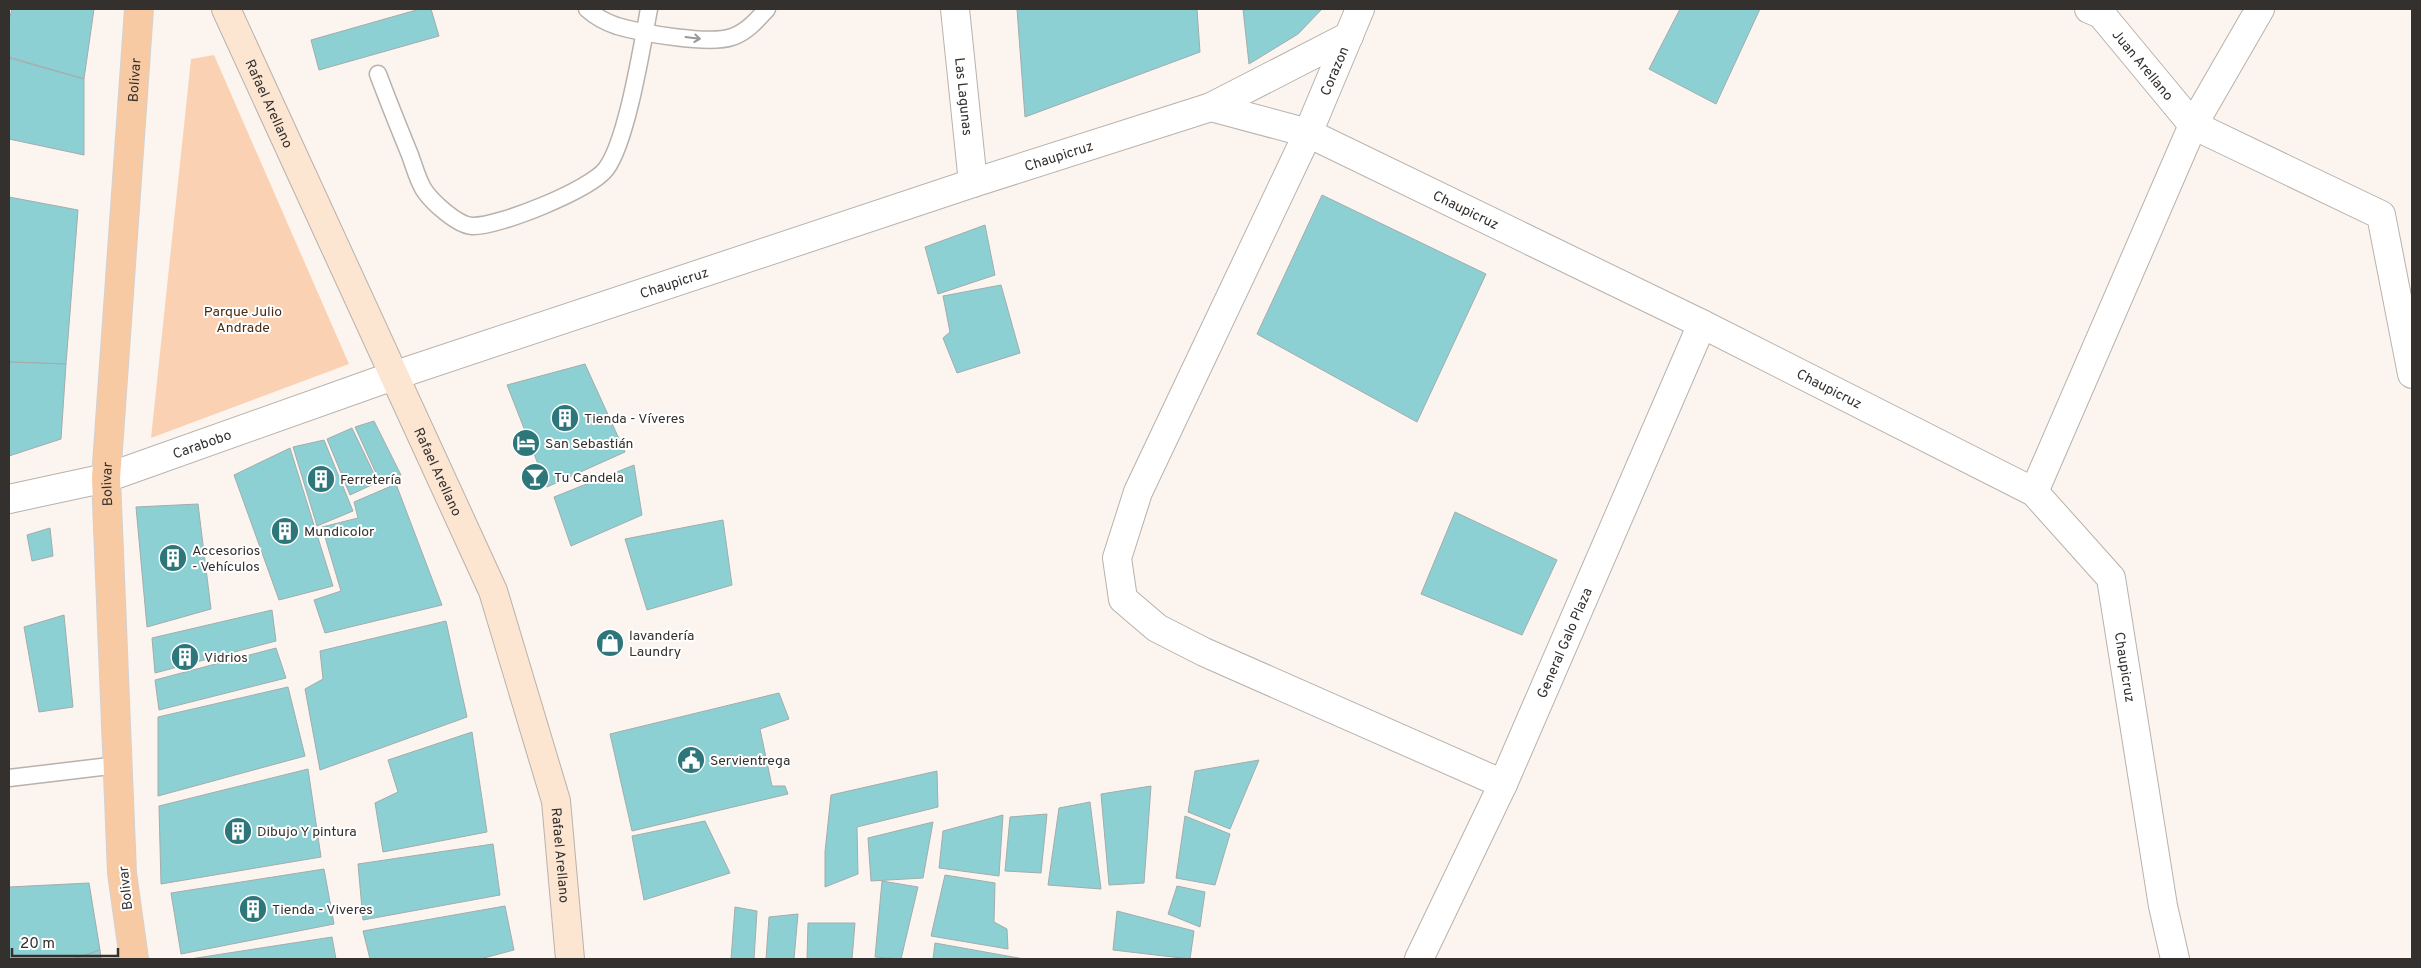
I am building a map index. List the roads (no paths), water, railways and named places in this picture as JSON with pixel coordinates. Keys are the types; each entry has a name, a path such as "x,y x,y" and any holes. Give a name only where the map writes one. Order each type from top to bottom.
{"main road":[{"name":"Bolivar","path":"134,959 122,873 106,478 139,9"},
{"name":"Rafael Arellano","path":"229,9 393,376 493,591 556,801 570,959"}],"street":[{"name":"Las Lagunas","path":"955,9 973,183"},
{"name":"Corazon","path":"1360,9 1308,132 1138,492 1117,558 1123,599 1156,628 1204,652 1504,784"},
{"name":"Juan Arellano","path":"2089,9 2101,14 2194,125"},
{"path":"2034,492 2194,125 2260,9"},
{"path":"1212,107 1349,36"},
{"name":"Chaupicruz","path":"393,376 973,183 1212,107 1308,132 1702,324 2034,492 2111,578 2163,906 2175,959"},
{"path":"2194,125 2381,215 2412,374"},
{"name":"General Galo Plaza","path":"1419,959 1504,784 1702,324"},
{"name":"Carabobo","path":"9,500 106,478 393,376"}],"lane":[{"path":"574,9 592,13 617,26 699,39 731,38 753,26 767,9"},
{"path":"378,74 424,190 450,217 471,226 502,220 577,192 594,182 606,169 616,149 621,133 649,9"},
{"path":"9,778 118,765"}],"place":[{"name":"Tienda - Víveres","path":"565,418"},
{"name":"San Sebastián","path":"526,443"},
{"name":"Tu Candela","path":"535,477"},
{"name":"Ferretería","path":"321,479"},
{"name":"Mundicolor","path":"285,531"},
{"name":"Accesorios - Vehículos","path":"173,558"},
{"name":"lavandería Laundry","path":"610,643"},
{"name":"Vidrios","path":"185,657"},
{"name":"Servientrega","path":"691,760"},
{"name":"Dibujo Y pintura","path":"238,831"},
{"name":"Tienda - Viveres","path":"253,909"}],"park label":[{"name":"Parque Julio Andrade","path":"243,320"}]}
